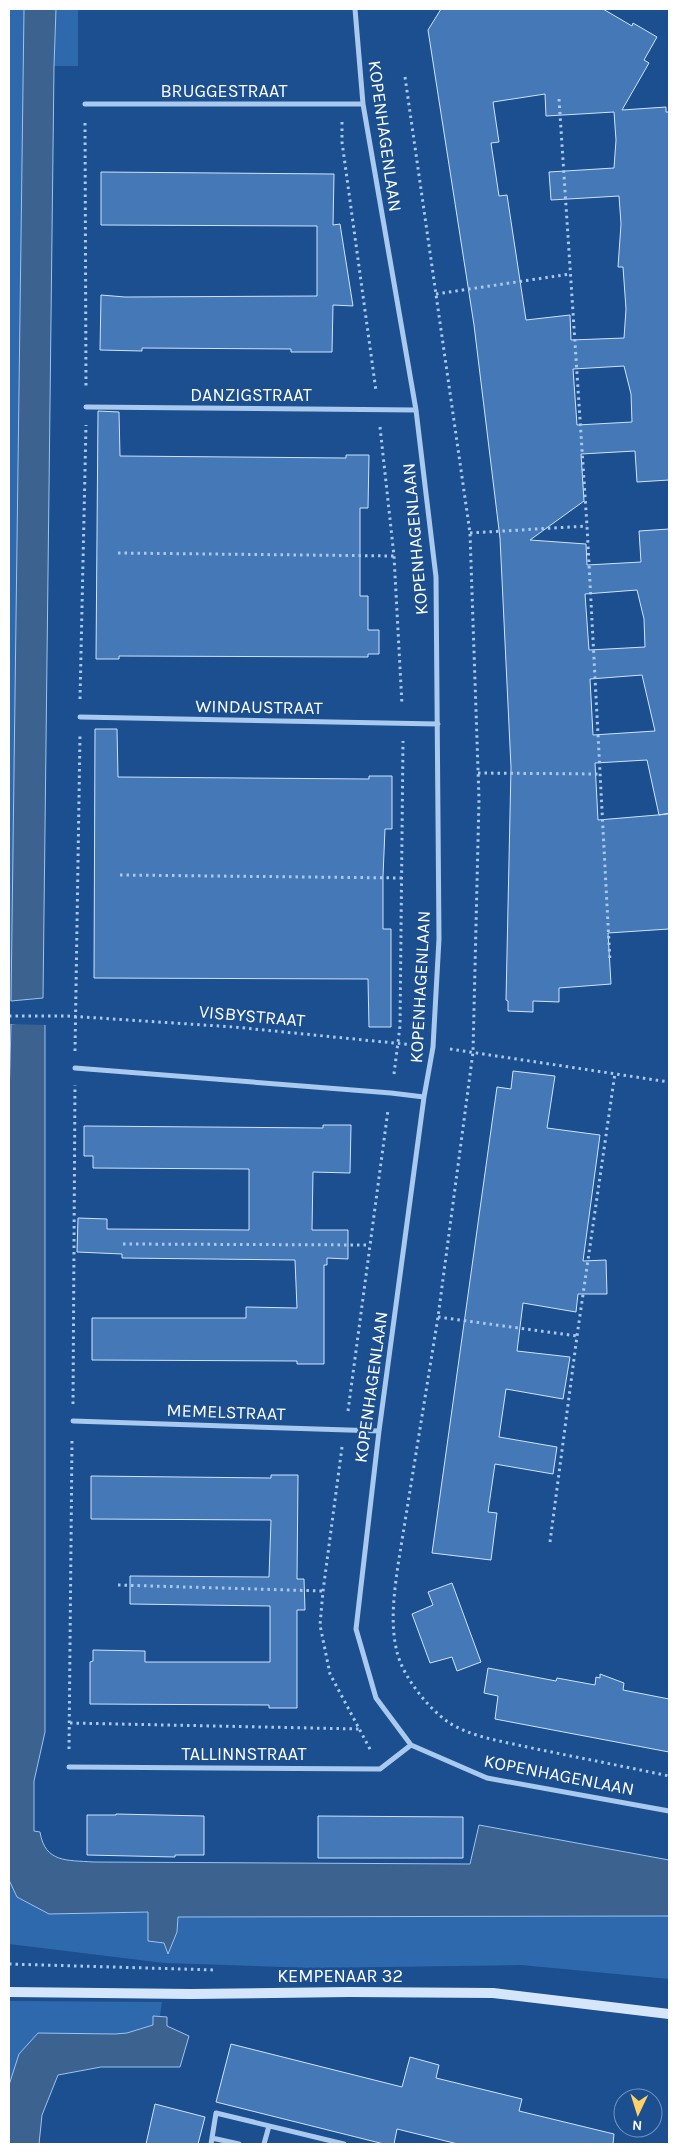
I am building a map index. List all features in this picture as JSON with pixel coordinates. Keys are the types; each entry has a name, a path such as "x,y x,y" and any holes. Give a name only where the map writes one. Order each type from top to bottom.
{"street":[{"name":"KOPENHAGENLAAN","path":"355,9 363,104 416,410 436,578 439,940 433,1047 424,1097 379,1431 356,1629 376,1698 411,1745 486,1778 669,1811"},
{"name":"BRUGGESTRAAT","path":"85,104 363,104"},
{"name":"DANZIGSTRAAT","path":"86,407 416,410"},
{"name":"WINDAUSTRAAT","path":"80,717 438,724"},
{"path":"75,1068 424,1097"},
{"name":"MEMELSTRAAT","path":"73,1421 379,1431"},
{"path":"380,1769 411,1745"},
{"name":"TALLINNSTRAAT","path":"69,1767 380,1769"},
{"name":"KEMPENAAR 32","path":"9,1992 191,1994 493,1993 669,2014"},
{"path":"211,2144 216,2113 344,2144"},
{"path":"264,2144 269,2126"},
{"path":"212,2138 239,2144"},
{"path":"315,2144 316,2138"}],"path":[{"path":"405,77 470,533 478,773 473,1052 438,1317 398,1565 393,1607 397,1654 408,1677 432,1709 449,1722 470,1733 541,1750 669,1776"},
{"path":"560,99 587,526 610,962"},
{"path":"69,1767 75,1068 86,407 85,104"},
{"path":"342,105 342,142 379,410 394,556 403,724 402,878 398,1042 323,1591 320,1625 330,1674 380,1769"},
{"path":"436,294 570,274"},
{"path":"470,533 587,526"},
{"path":"118,553 394,556"},
{"path":"478,773 599,774"},
{"path":"120,875 402,878"},
{"name":"VISBYSTRAAT","path":"9,1016 68,1016 234,1027 398,1042 669,1082"},
{"path":"550,1542 577,1336 615,1073"},
{"path":"123,1244 370,1245"},
{"path":"438,1317 577,1336"},
{"path":"118,1585 323,1591"},
{"path":"69,1722 359,1729"}],"shaded area":[{"path":"9,9 24,9 11,1001 9,1001"},
{"path":"24,9 56,9 43,998 11,1001"},
{"path":"56,9 78,9 78,66 54,66"},
{"path":"45,1021 45,1732 34,1781 34,1831 40,1832 43,1842 52,1855 74,1861 470,1864 479,1825 669,1860 669,1916 178,1917 177,1932 168,1954 164,1943 148,1941 148,1912 49,1914 17,1897 9,1880 9,1101 11,1024"},
{"path":"9,1024 11,1024 9,1101"},
{"path":"9,1880 17,1897 49,1914 148,1912 168,1953 177,1932 178,1917 669,1916 669,1979 521,1965 312,1968 164,1963 9,1944"},
{"path":"9,2001 162,2002 160,2016 153,2016 153,2025 127,2033 19,2054 9,2085"},
{"path":"153,2016 167,2017 167,2026 189,2036 180,2067 101,2067 58,2075 42,2115 39,2144 9,2144 9,2085 19,2054 38,2033 127,2033 153,2025"}],"pier":[{"path":"47,1020 47,1025 9,1024 11,1022"}],"building":[{"path":"441,9 603,9 632,26 633,23 657,37 644,60 649,63 622,110 666,107 666,112 669,112 669,480 637,482 635,451 581,454 584,501 530,540 586,544 587,565 641,562 639,531 669,529 669,813 660,815 669,814 669,929 608,933 611,984 559,988 559,1002 533,1001 533,1012 508,1011 508,1001 506,1000 511,767 500,538 474,325 428,30","holes":["545,94 546,116 614,112 616,140 614,168 549,172 551,200 619,196 621,224 618,267 623,267 626,309 624,338 571,340 570,315 526,320 507,195 499,196 491,143 499,142 493,102","624,366 631,394 632,422 577,425 573,369","637,590 644,619 645,647 589,650 585,594","642,675 655,731 593,735 590,679","647,760 659,815 598,820 595,763"]},
{"path":"101,172 334,174 333,225 340,224 353,306 333,305 332,352 291,352 291,349 142,348 142,351 100,350 101,295 125,297 317,296 317,226 101,225"},
{"path":"98,411 119,412 120,456 346,458 346,455 369,455 368,508 360,508 360,596 368,596 368,630 379,630 379,654 368,654 368,657 119,656 119,659 96,659"},
{"path":"95,729 117,729 118,777 369,779 369,776 392,776 392,829 385,829 383,876 383,929 391,929 391,1027 369,1027 368,979 94,978"},
{"path":"513,1071 555,1076 547,1128 600,1135 583,1261 606,1260 607,1294 578,1294 576,1312 523,1303 517,1351 570,1357 563,1399 506,1389 499,1437 557,1447 553,1474 495,1464 488,1512 497,1513 491,1560 432,1553 497,1087 511,1089"},
{"path":"323,1125 351,1125 350,1173 313,1172 312,1230 348,1230 348,1259 327,1258 327,1265 324,1265 324,1364 297,1364 297,1361 92,1360 92,1318 246,1318 246,1307 297,1308 295,1260 122,1258 122,1254 77,1252 78,1218 107,1219 107,1229 249,1230 249,1169 93,1168 93,1156 84,1156 84,1126 323,1128"},
{"path":"271,1475 298,1475 297,1579 304,1579 305,1610 297,1610 297,1708 269,1708 269,1705 90,1704 90,1662 93,1661 93,1650 145,1651 145,1662 270,1662 270,1606 130,1604 130,1576 269,1577 271,1520 91,1519 91,1476 271,1478"},
{"path":"452,1583 481,1662 457,1671 452,1657 430,1663 412,1614 433,1605 428,1592"},
{"path":"488,1668 556,1681 557,1678 595,1685 596,1677 600,1678 600,1674 624,1683 623,1690 669,1699 669,1752 495,1719 498,1696 484,1693"},
{"path":"87,1815 204,1816 204,1855 175,1855 175,1857 87,1855"},
{"path":"318,1816 463,1817 463,1858 318,1858"},
{"path":"231,2044 402,2087 410,2057 439,2065 436,2078 522,2099 519,2111 613,2134 614,2138 613,2144 458,2144 397,2129 394,2144 384,2144 216,2102"},
{"path":"155,2104 205,2117 198,2144 146,2144"}]}
